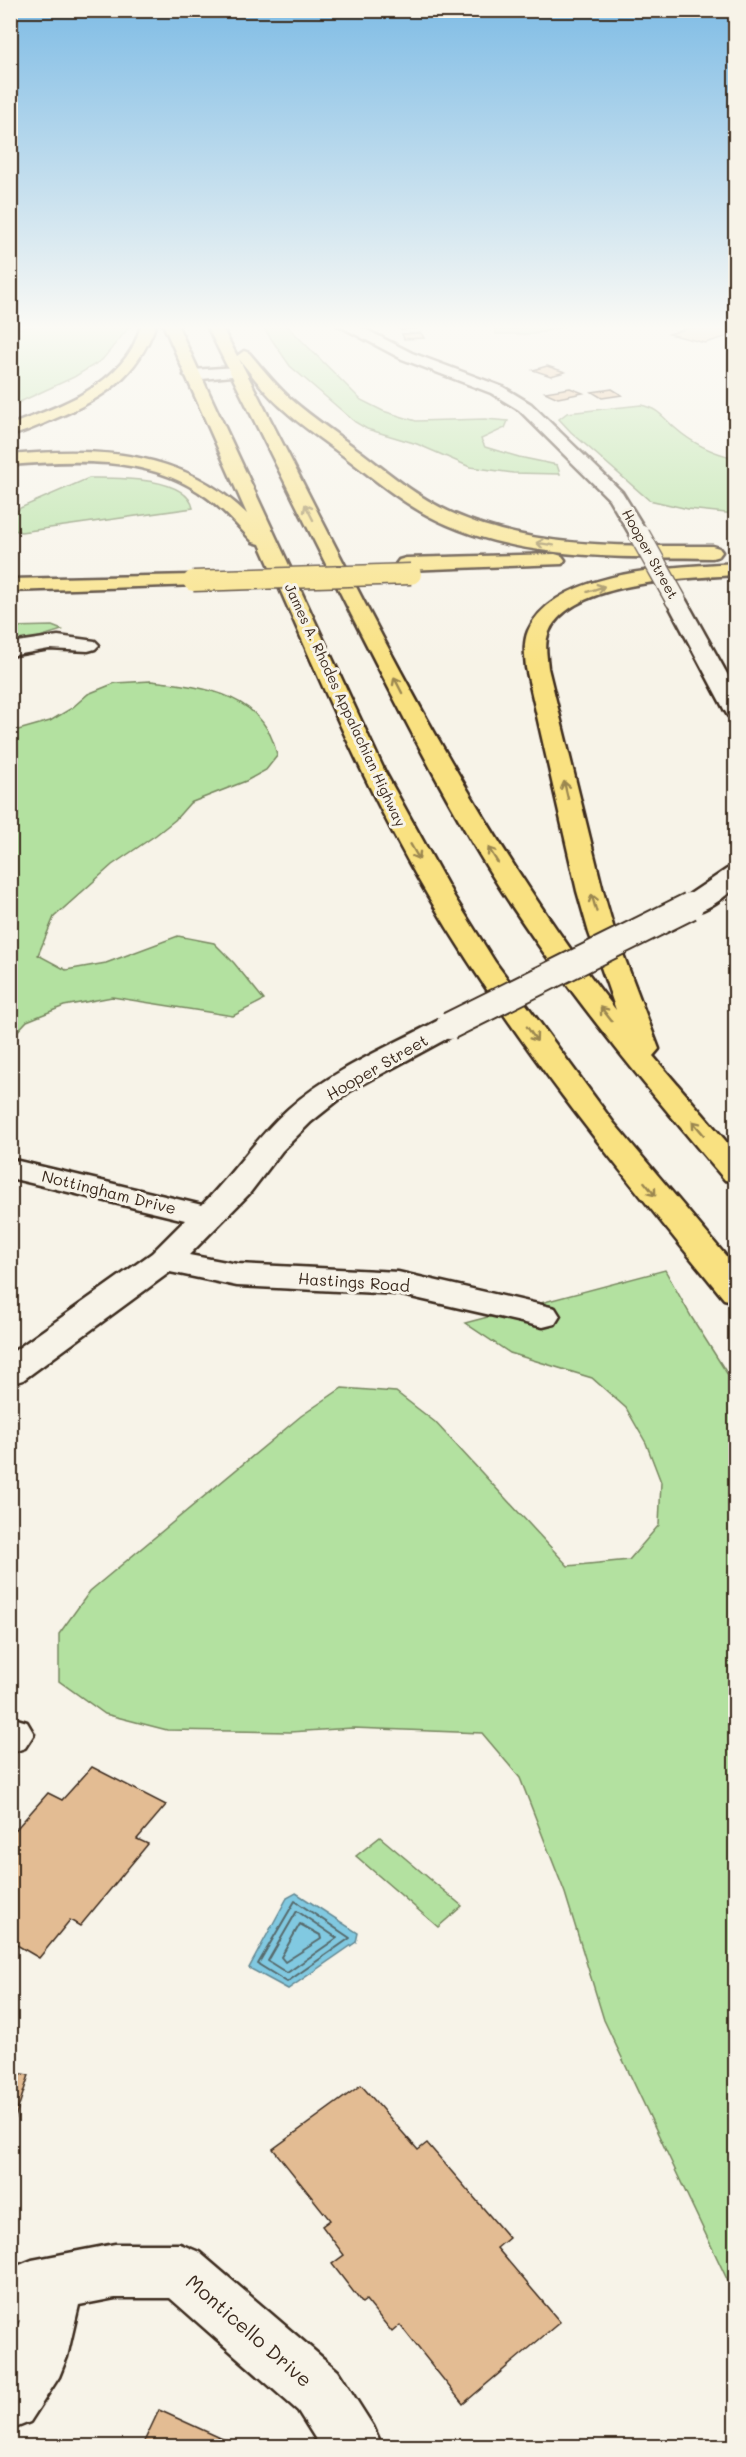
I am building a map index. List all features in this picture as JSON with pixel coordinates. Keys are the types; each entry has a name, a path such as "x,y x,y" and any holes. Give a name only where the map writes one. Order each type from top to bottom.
{"highway":[{"name":"James A. Rhodes Appalachian Highway","path":"222,439 373,772 440,895 483,964 602,1129 735,1292"},
{"path":"271,439 427,743 458,798 538,925 654,1077 735,1173"},
{"path":"331,439 408,496 447,517 504,536 565,547 734,560"},
{"path":"10,460 48,458 108,460 179,474 210,492 273,549"},
{"path":"654,1077 602,933 590,891 540,679 535,646 539,629 547,616 562,604 585,593 614,584 734,560"},
{"path":"591,568 734,560"},
{"path":"10,585 191,576 734,560"},
{"path":"409,569 567,569"},
{"path":"10,575 191,576"}],"street":[{"name":"Hooper Street","path":"557,439 616,496 676,600 735,711"},
{"path":"10,650 41,641 88,645"},
{"name":"Hooper Street","path":"10,1372 164,1260 238,1187 271,1144 300,1114 339,1085 449,1026 690,906 719,888 735,874"},
{"name":"Nottingham Drive","path":"10,1168 207,1216"},
{"name":"Hastings Road","path":"164,1260 237,1275 398,1283 543,1316"},
{"name":"Monticello Drive","path":"34,2289 115,2271 180,2271 318,2391 353,2446"},
{"path":"10,2402 39,2357 34,2289"}],"green space":[{"path":"399,439 482,439 485,447 557,465 560,474 513,473 470,467"},
{"path":"579,439 689,439 711,451 735,458 735,514 688,509 649,500"},
{"path":"89,478 131,479 164,484 188,498 193,508 21,532 11,529 13,516 20,508"},
{"path":"52,626 62,630 11,646 10,627"},
{"path":"151,681 211,691 246,706 260,719 270,735 277,756 266,770 246,781 190,803 175,820 112,865 54,917 38,955 66,970 106,963 178,936 214,943 234,963 264,1000 233,1016 112,997 64,1006 27,1021 11,1038 11,732 50,721 72,708 88,694 115,683"},
{"path":"665,1270 735,1386 735,2296 604,2020 565,1893 520,1778 482,1733 353,1728 290,1732 167,1730 105,1714 59,1681 59,1634 90,1591 301,1416 342,1388 396,1392 435,1422 568,1566 629,1560 659,1525 661,1482 646,1443 626,1408 592,1378 510,1353 465,1323"},
{"path":"380,1837 462,1906 438,1927 356,1856"}],"water":[{"path":"296,1893 358,1933 356,1942 288,1989 249,1968 287,1898"}],"building":[{"path":"92,1767 166,1805 137,1839 148,1844 80,1926 70,1920 39,1958 10,1941 10,1836 48,1793 62,1800"},
{"path":"10,2072 29,2075 10,2133"},
{"path":"361,2085 418,2150 427,2143 509,2238 497,2248 560,2322 463,2404 400,2325 392,2332 366,2300 362,2303 332,2264 344,2255 322,2226 330,2220 273,2149"},
{"path":"159,2410 238,2446 142,2446"}]}
